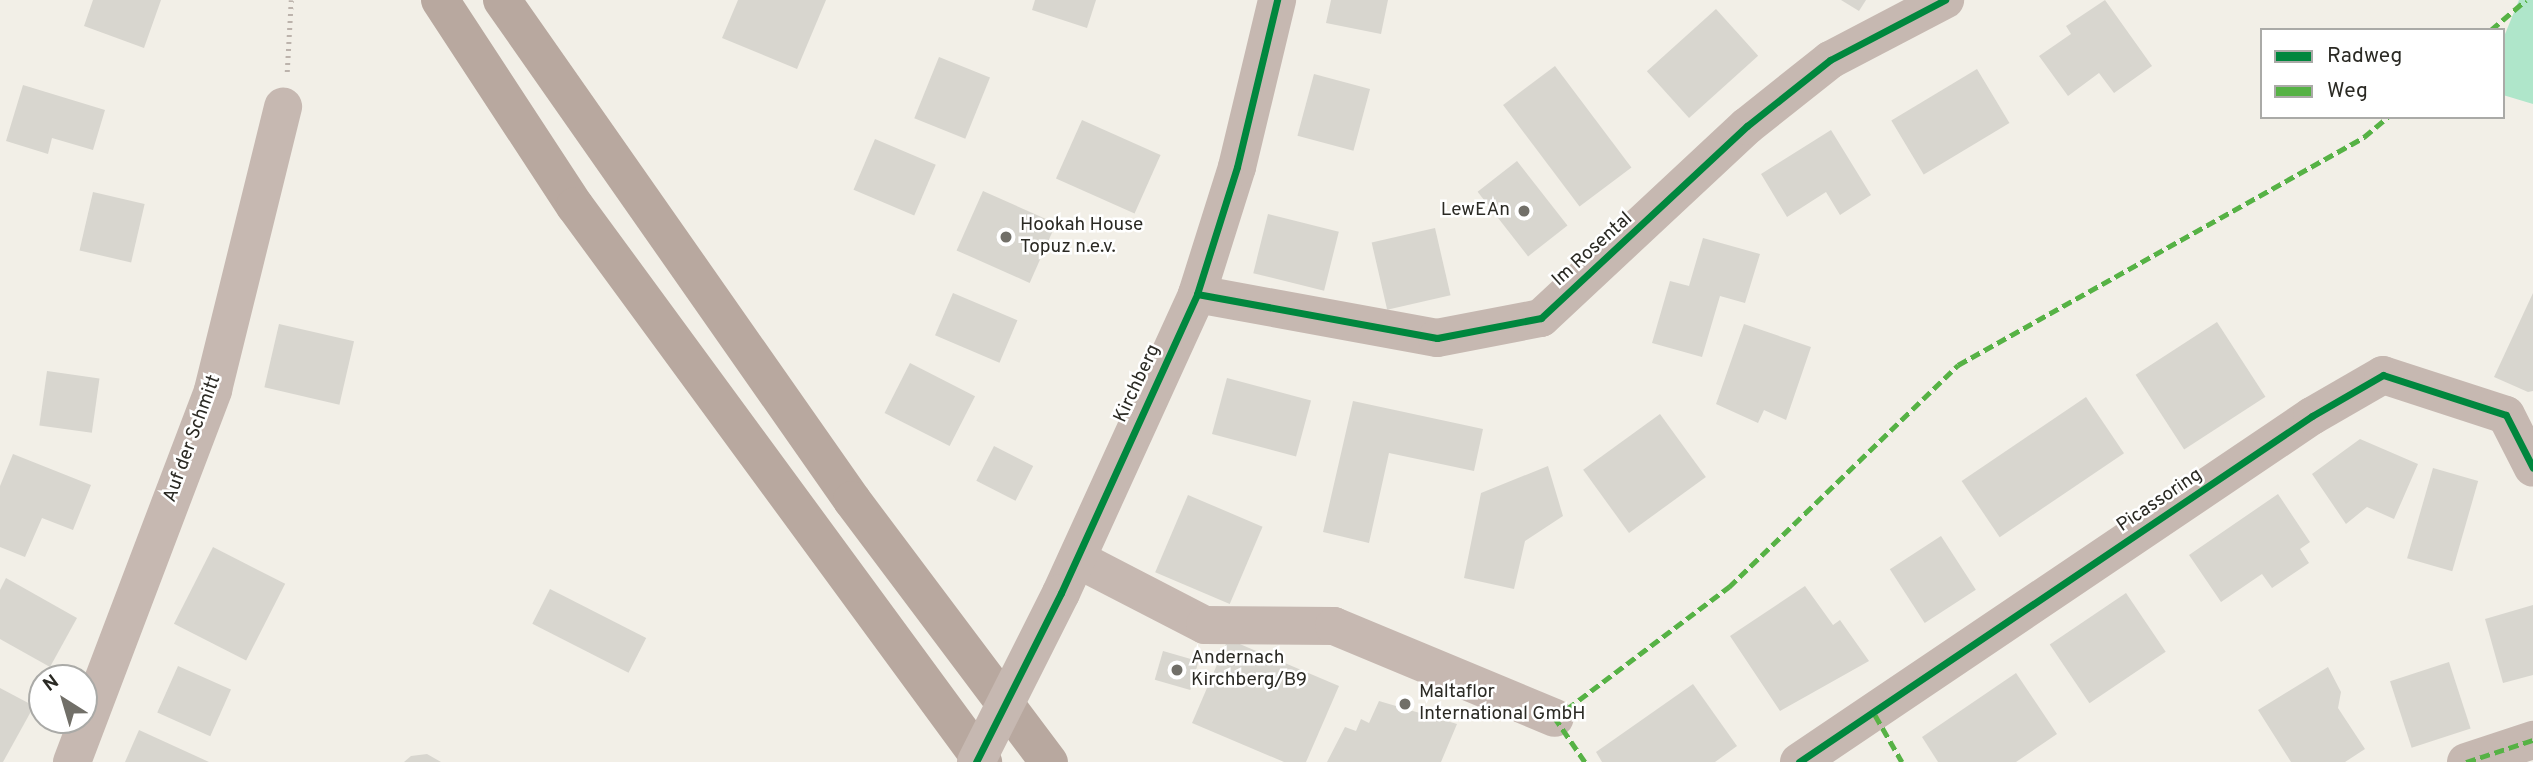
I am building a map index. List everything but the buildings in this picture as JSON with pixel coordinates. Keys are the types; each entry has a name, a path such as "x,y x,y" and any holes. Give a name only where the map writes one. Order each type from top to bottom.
{"highway":[{"path":"440,0 575,206 983,762"},
{"path":"502,0 852,500 1049,762"}],"street":[{"name":"Kirchberg","path":"976,762 1061,593 1197,294 1237,167 1277,0"},
{"name":"Im Rosental","path":"1197,294 1437,338 1541,318 1747,126 1830,60 1945,0"},
{"name":"Auf der Schmitt","path":"72,762 213,390 283,107"},
{"name":"Picassoring","path":"1799,762 2312,416 2383,376 2506,415 2533,468"},
{"path":"1077,559 1205,625 1335,626 1555,718"},
{"path":"2466,762 2533,740"}],"path":[{"path":"283,107 291,0"}],"green space":[{"path":"2519,0 2533,0 2533,104 2505,96 2505,34"}],"marked path":[{"path":"2493,28 2526,0"},
{"path":"1585,762 1555,718 1729,587 1958,365 2364,137 2386,119"},
{"path":"1875,715 1902,762"},
{"path":"2466,762 2533,740"}],"cycle path":[{"path":"976,762 1061,593 1197,294 1237,167 1277,0"},
{"path":"1197,294 1437,338 1541,318 1747,126 1830,60 1945,0"},
{"path":"1799,762 2312,416 2383,375 2506,415 2533,468"}],"place":[{"name":"LewEAn","path":"1524,211"},
{"name":"Hookah House Topuz n.e.v.","path":"1006,237"},
{"name":"Andernach Kirchberg/B9","path":"1177,670"},
{"name":"Maltaflor International GmbH","path":"1405,704"}]}
